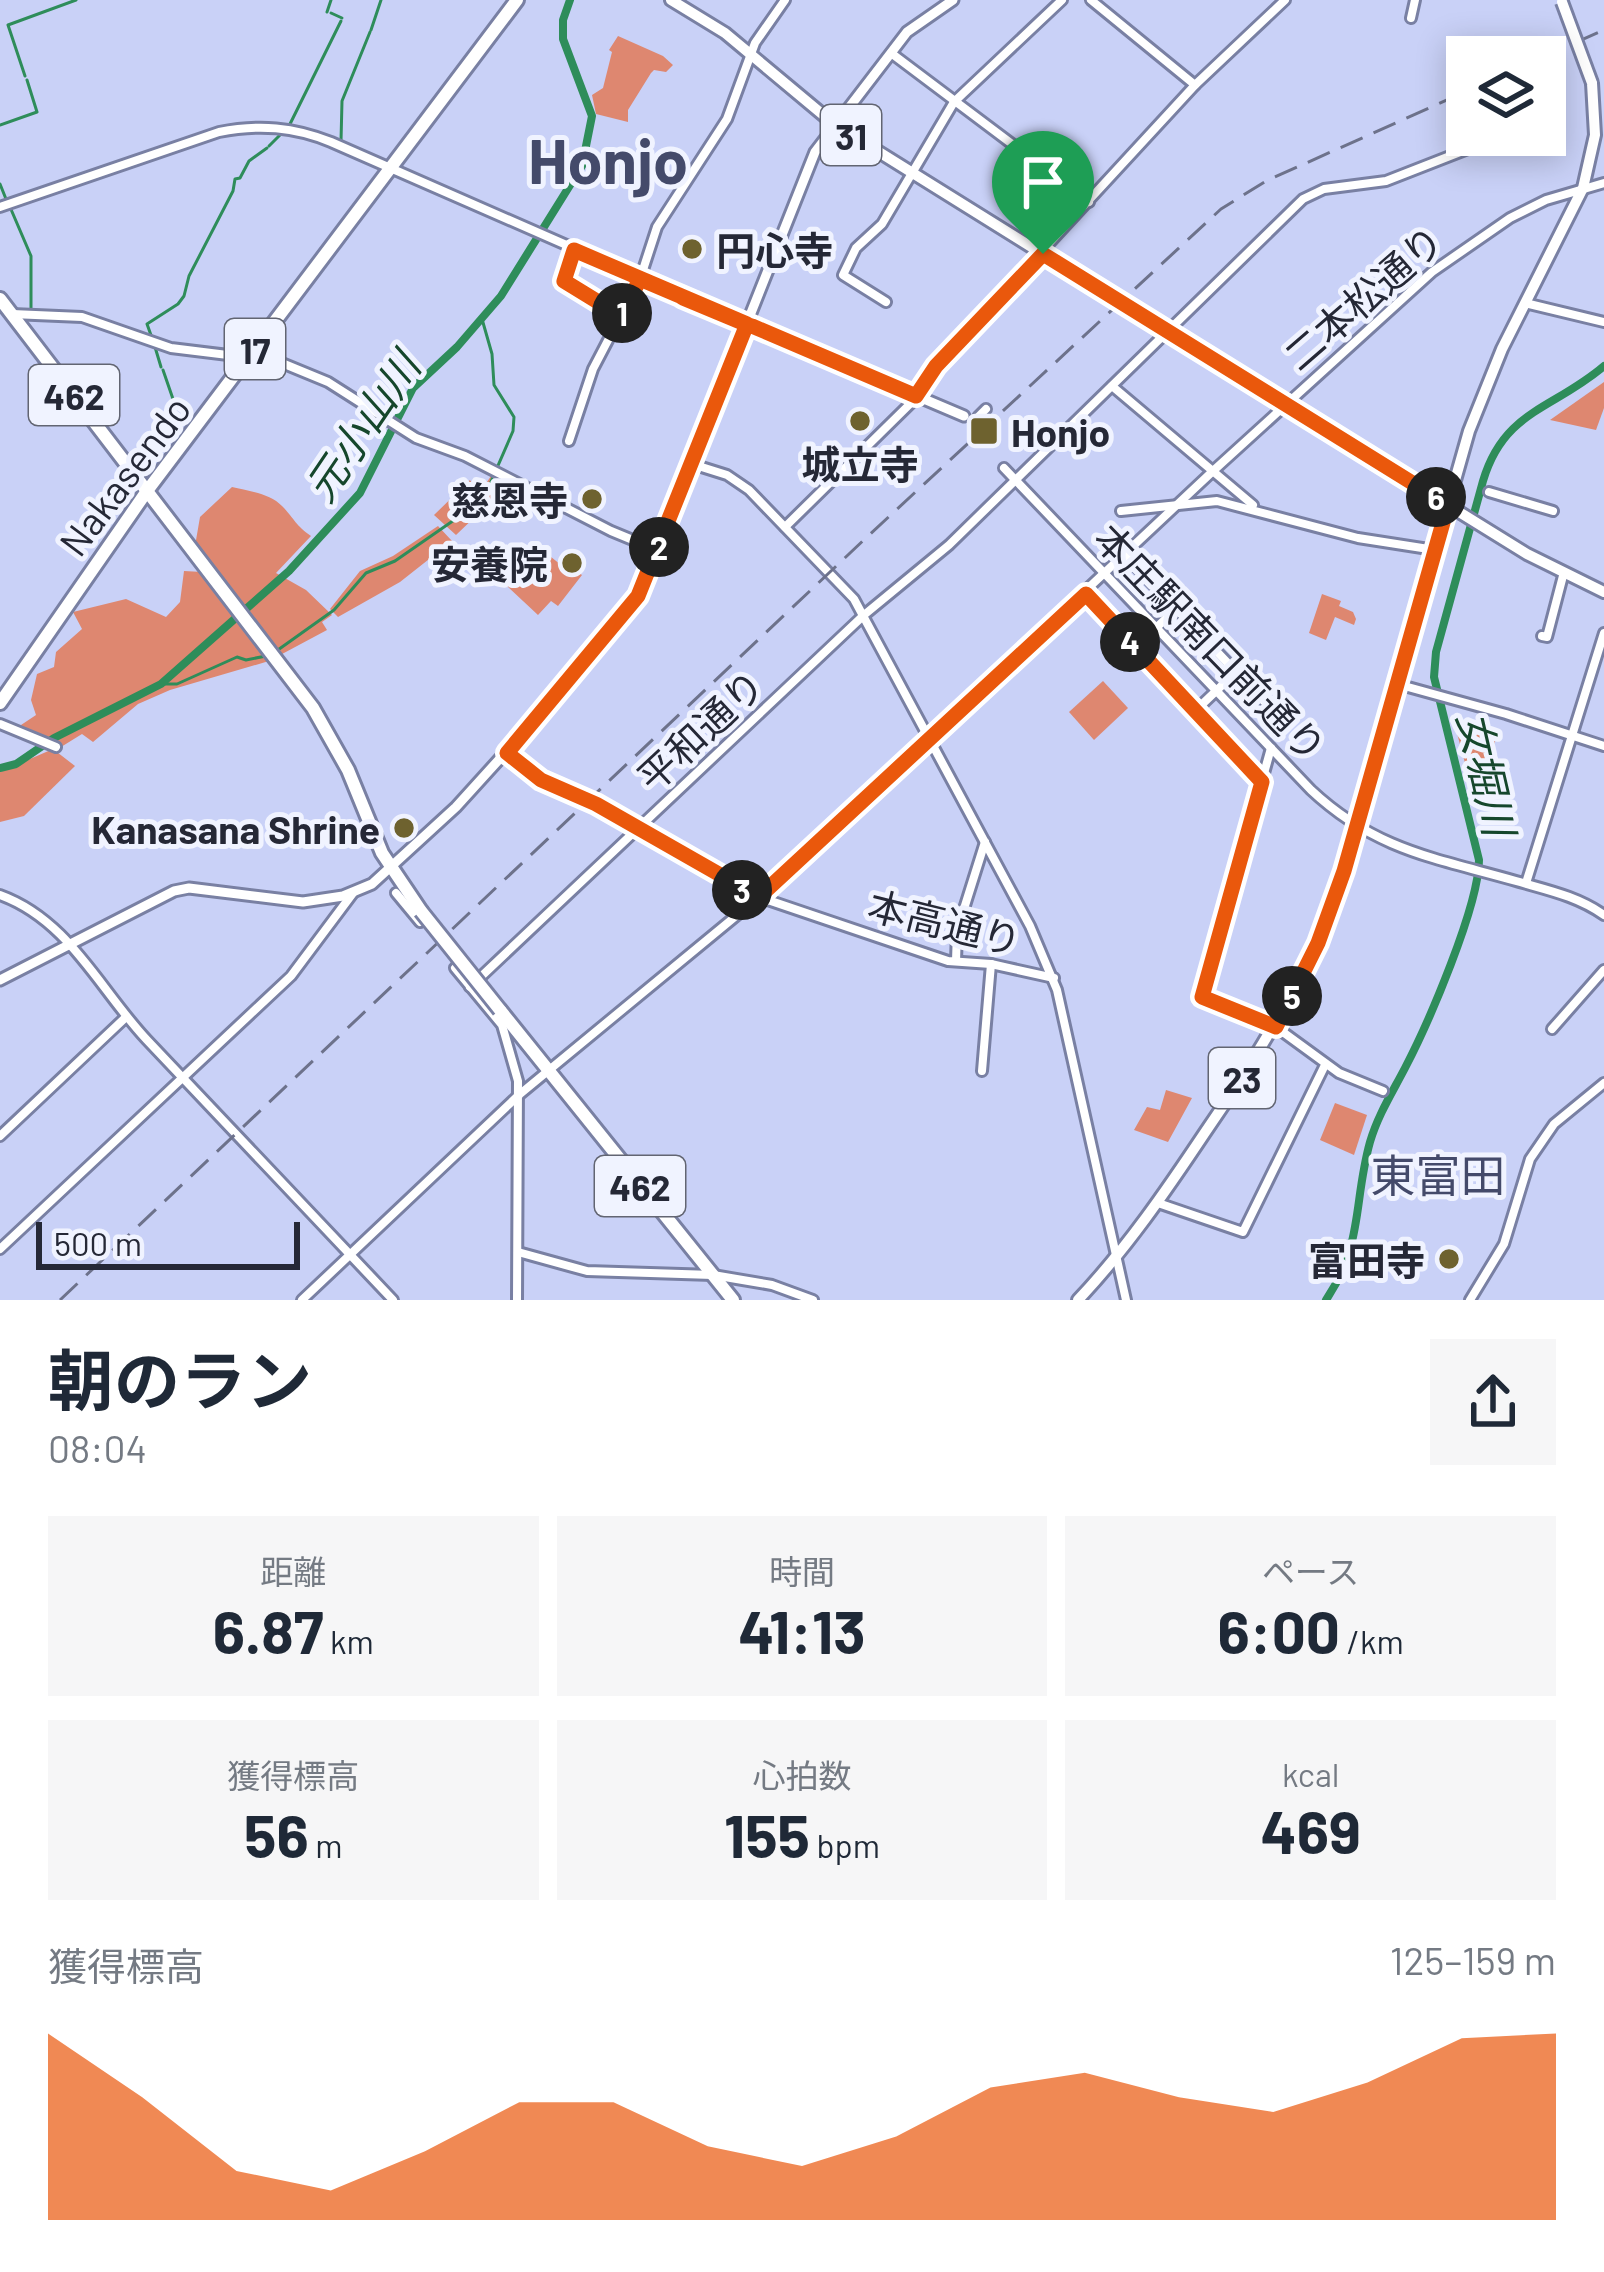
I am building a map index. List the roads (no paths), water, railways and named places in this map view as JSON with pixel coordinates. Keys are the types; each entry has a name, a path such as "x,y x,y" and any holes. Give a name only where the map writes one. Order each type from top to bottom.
{"highway":[{"name":"Nakasendo","path":"0,703 146,493 518,0"},
{"name":"462","path":"3,310 275,660 323,732 390,871 420,915 730,1300"}],"main road":[{"name":"31","path":"671,0 725,33 834,124 1481,526 1604,592"},
{"path":"0,980 183,889 303,902 352,893 390,871 507,753 633,604 809,163 890,52 917,24 952,0"},
{"name":"23","path":"1078,1300 1158,1203 1276,1027 1318,943 1491,373 1582,188 1595,134 1592,83 1562,1"},
{"path":"747,324 962,419"}],"street":[{"path":"568,441 593,368 640,279 657,226 727,119 760,33 785,0"},
{"path":"886,302 843,274 861,241 882,224 954,102 1062,0"},
{"path":"1091,0 1195,85"},
{"path":"785,527 916,396 936,366 1195,85 1285,0"},
{"path":"1412,18 1415,0"},
{"path":"890,52 1089,202"},
{"path":"0,206 207,136 249,127 285,129 313,135 747,324"},
{"name":"平和通り","path":"470,987 864,615 951,543 1303,199 1324,189 1386,181 1450,156"},
{"name":"二本松通り","path":"302,1300 520,1094 759,897 1213,471 1460,250 1510,218 1604,183"},
{"path":"574,250 564,281 621,316"},
{"path":"1525,303 1604,322"},
{"path":"3,310 82,317 170,348 277,361 328,382 392,424 657,550"},
{"path":"1112,386 1258,509"},
{"path":"978,417 986,410"},
{"path":"692,464 734,479 826,560 864,615 986,842 1054,978 1126,1300"},
{"name":"本庄駅南口前通り","path":"1001,464 1311,790 1356,828 1388,844 1572,898 1604,915"},
{"path":"1490,492 1553,511"},
{"path":"1121,511 1217,501 1358,538 1435,550"},
{"path":"1126,556 1280,718"},
{"path":"1542,636 1547,637 1564,572"},
{"path":"1086,594 1262,782"},
{"path":"1135,648 1175,609"},
{"path":"1526,884 1604,633"},
{"path":"1195,711 1236,671"},
{"path":"1397,684 1604,746"},
{"path":"0,724 56,747"},
{"path":"1271,748 1202,997 1276,1027 1325,1064 1382,1091"},
{"name":"本高通り","path":"507,753 541,780 596,804 759,897 893,945 956,962 991,964 1054,978"},
{"path":"956,962 957,931 986,842"},
{"path":"0,1249 291,976 352,893"},
{"path":"396,893 420,915"},
{"path":"0,895 42,916 71,944 126,1017 393,1300"},
{"path":"982,1071 991,964"},
{"path":"455,968 502,1025 520,1094 518,1300"},
{"path":"1552,1029 1604,970"},
{"path":"0,1136 126,1017"},
{"path":"1158,1203 1244,1232 1325,1064"},
{"path":"1470,1300 1504,1244 1530,1160 1554,1124 1604,1083"},
{"path":"518,1252 586,1271 710,1275 772,1285 813,1300"}],"waterway":[{"path":"25,76 8,25 76,0"},
{"path":"327,12 331,0"},
{"path":"371,30 381,0"},
{"name":"元小山川","path":"0,768 16,764 54,738 161,684 289,571 360,493 413,388 501,296 582,166 592,116 563,39 570,0"},
{"path":"331,13 342,18"},
{"path":"290,124 341,21"},
{"path":"341,141 342,101 370,32"},
{"path":"0,125 37,112 27,80"},
{"path":"269,146 284,131"},
{"path":"152,338 147,324 184,296 235,179 267,148"},
{"path":"0,184 6,199"},
{"path":"10,207 31,256 31,309"},
{"path":"275,652 334,610 366,573 395,561 483,500 513,431 514,417 494,385 482,319"},
{"path":"155,347 161,367"},
{"name":"女堀川","path":"1326,1300 1347,1260 1373,1132 1439,995 1477,880 1479,860 1434,677 1436,652 1483,481 1492,457 1517,425 1604,366"},
{"path":"163,370 173,399"},
{"path":"161,684 177,684 237,657 266,656"}],"railway":[{"path":"1566,47 1604,30"},
{"path":"60,1300 1221,209 1266,181 1446,100"}],"place":[{"name":"円心寺","path":"692,249"},
{"name":"城立寺","path":"860,421"},
{"name":"Honjo","path":"984,431"},
{"name":"慈恩寺","path":"592,499"},
{"name":"安養院","path":"572,563"},
{"name":"Kanasana Shrine","path":"404,828"},
{"name":"富田寺","path":"1449,1259"}],"district":[{"name":"Honjo","path":"608,159"},
{"name":"東富田","path":"1438,1174"}]}
